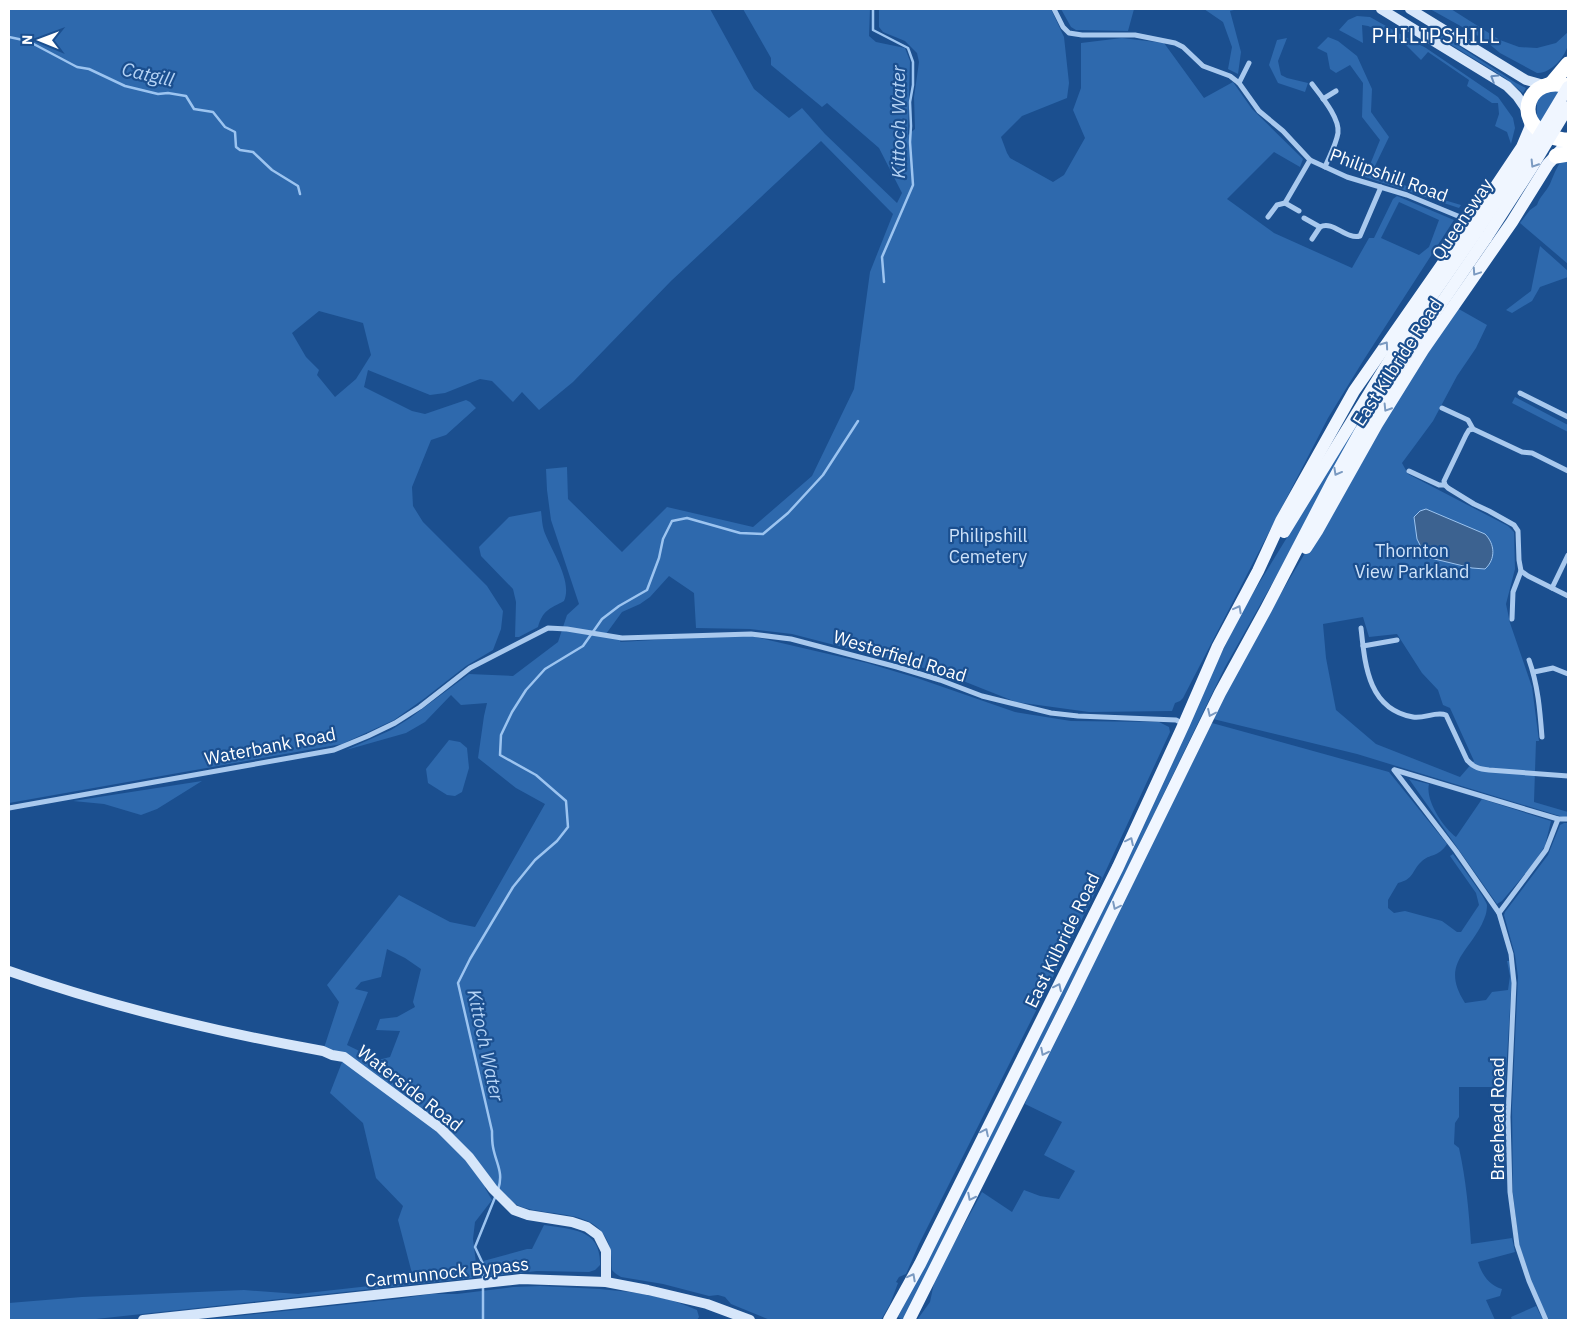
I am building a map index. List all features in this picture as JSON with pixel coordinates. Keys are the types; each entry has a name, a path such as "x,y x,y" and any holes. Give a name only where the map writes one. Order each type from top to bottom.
{"highway":[{"path":"1568,64 1548,84 1534,92 1530,99 1529,116 1539,130 1546,135 1568,141"},
{"path":"1548,84 1568,86"}],"main road":[{"name":"Queensway","path":"1383,370 1526,157 1568,86"},
{"name":"Queensway","path":"1390,382 1532,167 1568,107"},
{"name":"East Kilbride Road","path":"889,1320 920,1264 1118,866 1218,646 1258,571 1281,521 1354,391 1522,147 1530,128 1529,116"},
{"name":"East Kilbride Road","path":"1266,609 1317,531 1356,460 1423,350 1548,164 1562,155 1568,141"},
{"name":"East Kilbride Road","path":"909,1320 1074,993 1220,693 1332,482 1383,370"},
{"name":"East Kilbride Road","path":"1258,571 1356,426 1390,382"}],"street":[{"name":"Philipshill Road","path":"1054,9 1063,27 1069,33 1082,35 1135,35 1175,43 1183,47 1203,66 1230,76 1239,83 1259,111 1282,131 1310,160 1347,177 1407,194 1472,222 1504,232"},
{"path":"1381,9 1507,86 1517,96 1529,116"},
{"path":"1410,9 1526,80 1548,84"},
{"path":"1239,83 1249,63"},
{"path":"1312,84 1323,99 1338,127 1338,134 1325,167"},
{"path":"1323,99 1336,91"},
{"path":"1268,217 1277,205 1286,202 1310,160"},
{"path":"1312,239 1323,225 1352,236 1360,236 1381,187"},
{"path":"1286,202 1299,211"},
{"path":"1304,218 1320,227"},
{"path":"1520,393 1568,417"},
{"path":"1442,408 1468,420 1473,429 1522,452 1532,452 1568,471"},
{"path":"1445,485 1445,477 1457,452 1469,430 1473,429"},
{"path":"1409,471 1439,485 1445,485 1474,504 1489,510 1514,525 1518,531 1521,571 1513,592 1512,619"},
{"path":"1552,588 1568,555"},
{"path":"1521,571 1568,596"},
{"name":"Waterbank Road","path":"9,808 334,750 395,723 420,707 470,668 548,628 605,635"},
{"path":"1361,628 1370,684 1375,693 1396,711 1414,717 1440,713 1446,715 1467,760 1478,769 1568,776"},
{"name":"Westerfield Road","path":"605,635 622,638 751,634 791,639 898,667 982,696 1033,709 1078,716 1176,720 1184,724"},
{"path":"1363,646 1397,640"},
{"path":"1529,660 1538,690 1542,737"},
{"path":"1534,672 1553,668 1568,674"},
{"name":"Braehead Road","path":"1546,1320 1529,1281 1517,1245 1511,1201 1508,1117 1514,969 1512,954 1498,913 1455,849 1394,770 1558,818"},
{"path":"1498,913 1546,850 1558,818 1568,819"},
{"name":"Waterside Road","path":"9,971 39,982 142,1012 344,1057 440,1128 469,1157 504,1202 514,1210 528,1215 572,1222 587,1227 598,1235 606,1251 606,1282"},
{"name":"Carmunnock Bypass","path":"143,1320 521,1279 606,1282 707,1304 750,1320"}],"green space":[{"name":"Philipshill Cemetery","path":"9,9 710,9 754,89 789,118 802,108 825,134 897,203 902,193 879,148 827,103 822,107 771,65 771,58 743,9 870,9 869,36 876,42 905,48 910,61 908,135 915,129 914,97 919,62 917,53 905,41 883,32 879,27 879,9 1051,9 1064,37 1069,83 1067,98 1022,116 1001,137 1010,158 1053,182 1064,175 1085,138 1073,110 1081,88 1081,43 1122,38 1164,43 1204,98 1233,82 1252,109 1303,159 1300,167 1274,152 1227,199 1274,233 1352,268 1369,238 1374,238 1393,199 1397,196 1454,220 1328,418 1183,698 1175,703 1172,711 1089,712 1016,702 943,673 792,634 750,629 696,628 694,593 669,576 650,597 622,612 606,634 622,638 620,642 738,635 751,636 867,663 1015,712 1071,721 1159,722 1169,727 1170,732 1102,879 919,1244 906,1274 899,1277 896,1282 898,1283 890,1304 881,1320 770,1320 731,1304 725,1297 718,1295 709,1296 663,1284 621,1277 612,1270 610,1247 605,1236 597,1227 580,1218 519,1206 508,1198 491,1179 485,1188 492,1200 475,1222 473,1239 476,1263 532,1249 544,1225 574,1230 590,1237 596,1244 600,1265 595,1270 589,1272 537,1271 87,1320 9,1320 9,1303 82,1297 244,1290 298,1294 414,1281 398,1220 403,1206 376,1178 363,1123 330,1093 344,1057 323,1051 339,1002 327,985 399,895 450,922 475,927 545,804 516,788 478,758 487,703 461,705 451,695 425,722 406,733 346,750 391,730 469,674 513,676 558,642 567,615 579,604 551,520 546,469 567,467 568,499 622,552 667,507 753,527 812,476 854,389 870,272 893,214 821,141 671,281 573,382 539,410 522,392 513,402 492,381 480,379 445,393 430,395 368,370 364,387 412,411 425,414 466,400 476,408 446,435 431,440 412,487 413,506 423,522 487,586 503,611 501,629 493,650 466,666 394,720 342,744 9,803","holes":["1399,202 1439,220 1429,247 1419,255 1381,238","319,311 363,323 371,355 356,379 335,397 317,375 319,370 306,357 292,333","387,949 421,969 413,1002 415,1007 397,1017 380,1019 376,1030 400,1031 390,1057 378,1060 347,1045 368,992 355,989 361,982 381,977"]},
{"path":"1061,9 1134,9 1128,31 1076,30 1071,27"},
{"path":"1204,9 1238,9 1230,11 1241,52 1238,74 1228,69 1232,47 1223,22"},
{"path":"1430,9 1451,9 1500,40 1519,47 1537,48 1556,43 1568,32 1567,49 1552,68 1542,73 1537,73 1500,53 1482,38"},
{"path":"1357,16 1370,17 1426,48 1498,97 1513,118 1515,128 1511,144 1507,132 1495,126 1499,114 1498,103 1492,103 1467,86 1469,80 1428,52 1421,60 1400,39 1362,25 1363,43 1339,30 1348,20"},
{"path":"1442,35 1526,88 1523,93 1505,78 1440,38"},
{"path":"1328,37 1338,41 1357,56 1372,89 1371,112 1389,137 1374,168 1417,192 1461,205 1459,208 1365,177 1380,140 1362,117 1363,83 1350,65 1336,73 1330,69 1327,53 1317,48"},
{"path":"1287,38 1278,61 1281,75 1308,83 1305,92 1278,83 1269,65 1277,40"},
{"path":"1559,91 1540,123 1537,117 1537,101 1543,94"},
{"path":"1568,160 1568,264 1520,223 1530,210 1537,205 1561,161"},
{"path":"1540,246 1568,271 1568,277 1540,287 1532,301 1512,313 1506,310 1531,291"},
{"name":"Thornton View Parkland","path":"1457,308 1487,325 1476,348 1457,376 1433,421 1402,463 1408,474 1508,526 1514,532 1515,569 1506,604 1510,623 1532,687 1539,741 1536,741 1534,802 1568,812 1568,817 1357,754 1213,719 1241,660 1395,403","holes":["1363,617 1369,637 1397,634 1422,673 1438,690 1443,705 1450,708 1474,761 1460,777 1376,744 1336,710 1326,658 1323,624"]},
{"path":"1376,392 1304,527 1225,667 1104,917 903,1320 898,1317 1242,611"},
{"path":"1515,397 1568,425 1568,432 1512,403"},
{"path":"541,511 544,531 560,566 566,584 566,593 564,601 544,613 538,627 519,637 515,637 516,602 513,589 481,556 479,547 509,517"},
{"path":"1212,723 1389,772 1447,844 1440,851 1421,862 1407,879 1398,883 1388,900 1388,908 1394,913 1405,911 1442,921 1457,932 1461,932 1479,905 1476,893 1450,856 1453,854 1487,905 1482,924 1458,961 1455,979 1465,1003 1486,1000 1492,992 1508,990 1510,976 1507,961 1510,961 1512,976 1505,1089 1501,1087 1459,1087 1459,1117 1455,1123 1454,1144 1459,1148 1464,1172 1471,1244 1512,1238 1515,1252 1478,1262 1487,1279 1493,1285 1502,1289 1500,1296 1486,1300 1495,1320 917,1320 930,1302 935,1278 982,1192 1012,1212 1024,1190 1040,1196 1059,1199 1075,1171 1044,1155 1062,1122 1025,1104 1029,1092"},
{"path":"449,740 460,742 467,748 469,768 462,792 455,796 447,795 428,783 426,769"},
{"path":"1409,779 1429,784 1428,790 1436,813 1456,837 1482,799 1551,821 1545,846 1531,867 1502,901 1497,904"},
{"path":"202,781 157,809 141,815 104,804 73,801"},
{"path":"1568,823 1568,1320 1549,1320 1536,1294 1519,1244 1513,1194 1512,1107 1518,977 1515,955 1504,915 1548,855 1560,825"},
{"path":"540,1286 600,1289 660,1297 697,1310 699,1317 697,1320 200,1320 431,1294 457,1294 513,1287"},
{"path":"1536,1306 1543,1320 1512,1320 1511,1317"}],"shaded area":[{"path":"1426,509 1485,534 1491,542 1493,551 1489,565 1485,569 1472,568 1426,557 1417,539 1414,517 1420,511"}],"waterway":[{"name":"Kittoch Water","path":"873,9 873,30 908,48 913,62 913,85 910,102 913,185 882,257 884,282"},
{"name":"Catgill","path":"9,37 28,41 77,67 89,69 125,86 158,94 168,93 186,96 194,109 213,112 225,127 235,132 236,147 240,150 253,152 272,170 298,186 300,194"},
{"name":"Kittoch Water","path":"498,1190 500,1173 493,1147 492,1131 458,983 470,959 513,887 535,860 557,841 568,827 566,801 536,775 500,755 501,735 512,712 526,690 545,669 583,646 602,619 619,606 647,590 659,558 663,539 672,521 687,518 740,533 763,534 788,513 823,475 858,421"},
{"name":"Kittoch Water","path":"483,1281 483,1264 475,1247 496,1195"},
{"name":"Kittoch Water","path":"483,1286 483,1320"}],"district":[{"name":"PHILIPSHILL","path":"1436,35"}]}
